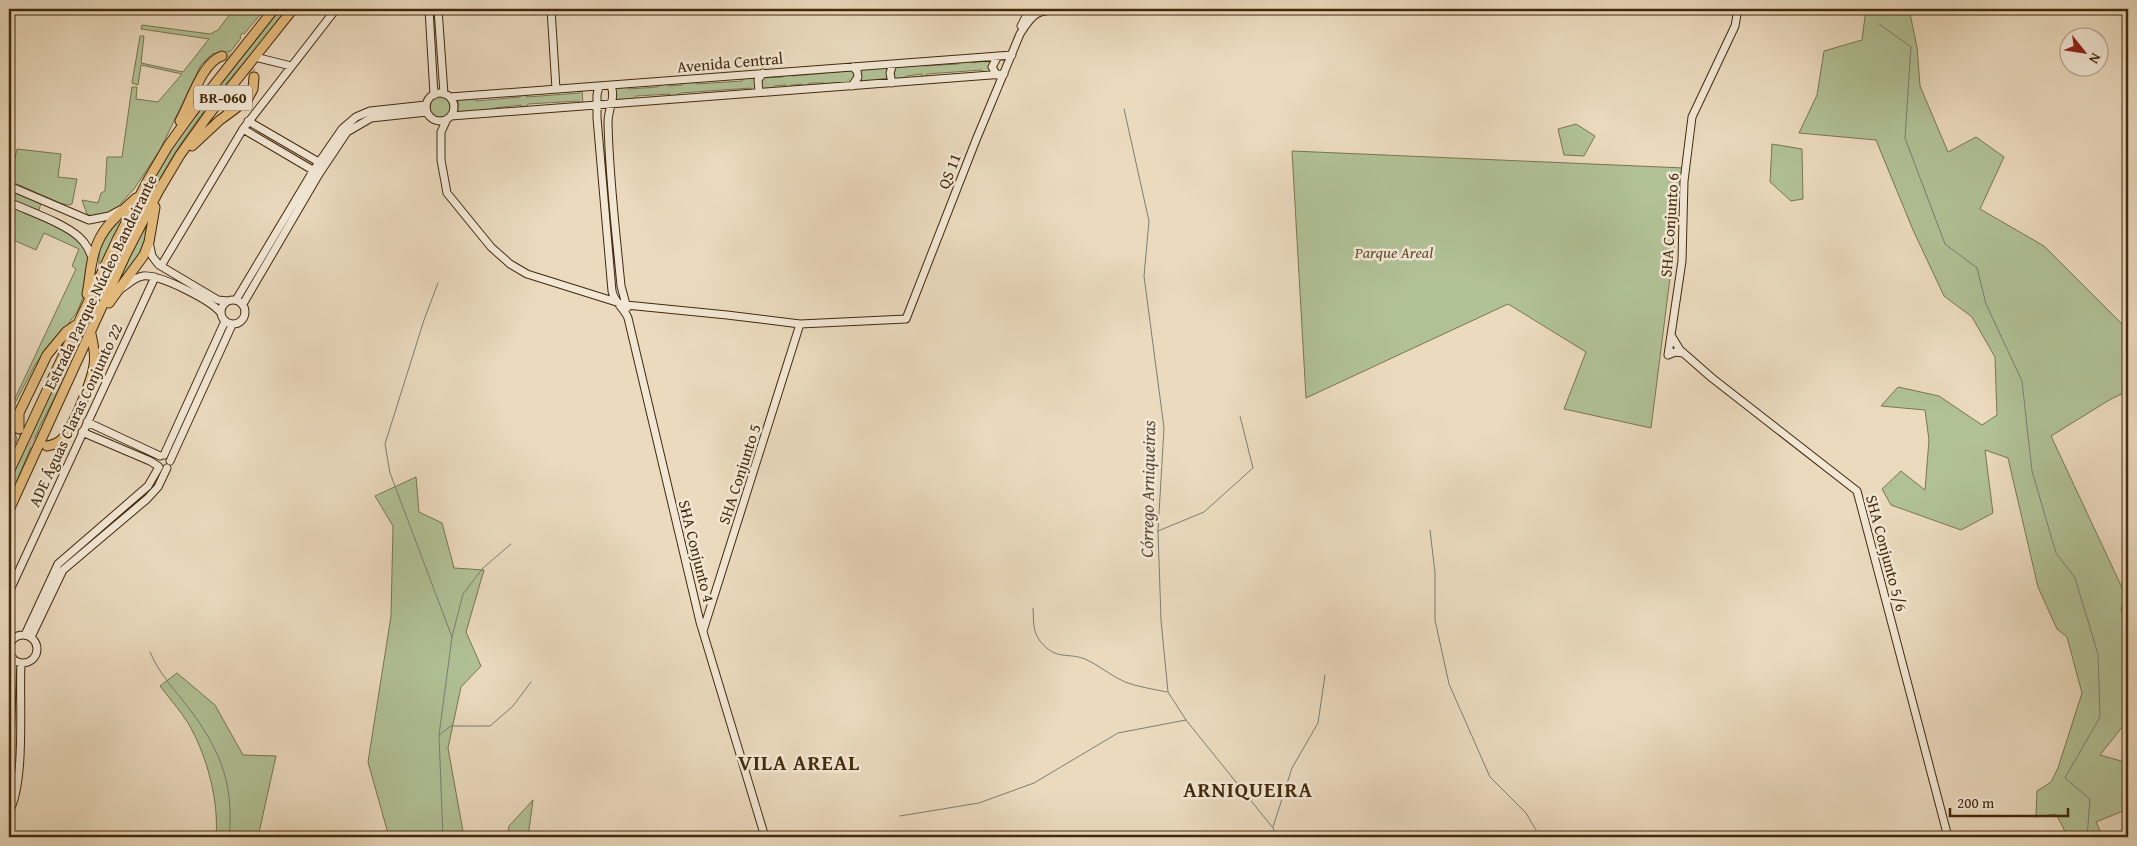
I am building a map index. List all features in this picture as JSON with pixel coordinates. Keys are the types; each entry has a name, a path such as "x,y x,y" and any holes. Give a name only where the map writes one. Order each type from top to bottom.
{"highway":[{"name":"Estrada Parque Núcleo Bandeirante","path":"9,472 86,306 142,192 168,146 274,9"},
{"name":"Estrada Parque Núcleo Bandeirante","path":"9,510 126,254 158,192 180,155 207,118 294,9"},
{"path":"168,146 169,140 190,103 205,68 213,60 222,56"},
{"path":"180,155 220,120 247,100 253,89 254,77"},
{"path":"86,306 93,261 100,236 106,227 142,192"},
{"path":"100,313 138,265 149,242 158,192"},
{"path":"19,428 19,413 47,355 66,332 78,324"},
{"path":"47,446 58,442 66,435 87,388 94,366 94,348 91,334"}],"street":[{"name":"ADE Águas Claras Conjunto 22","path":"9,592 155,277 154,269 161,266 248,121 336,9"},
{"path":"427,109 434,95 429,9"},
{"path":"438,9 443,72 447,95 454,104 441,132 441,160 447,193 491,247 510,264 527,274 626,306 800,324"},
{"path":"551,9 556,89"},
{"path":"1031,11 1069,9"},
{"name":"SHA Conjunto 6","path":"1683,353 1675,352 1668,355 1682,261 1684,181 1692,117 1735,26 1738,9"},
{"name":"QS 11","path":"800,324 906,319 1000,74 1012,55 1020,34 1021,25 1031,11"},
{"name":"Avenida Central","path":"447,95 611,86 1012,55"},
{"path":"998,56 992,67 1000,74"},
{"path":"255,57 291,66"},
{"path":"892,83 890,73 893,64"},
{"path":"852,86 858,77 857,71 853,67"},
{"path":"433,73 443,72"},
{"path":"759,92 758,82 763,73"},
{"name":"Avenida Central","path":"449,118 1000,74"},
{"name":"SHA Conjunto 4","path":"600,86 597,95 597,118 612,291 617,303 625,311 628,318"},
{"name":"SHA Conjunto 4","path":"611,86 613,94 608,116 623,297 698,614 765,837"},
{"path":"434,95 447,95"},
{"path":"221,313 223,305 232,301 322,164 336,136 356,117 379,108 427,109"},
{"path":"427,109 441,132"},
{"path":"597,118 608,116"},
{"path":"434,120 449,118"},
{"path":"248,121 322,164"},
{"path":"243,129 316,172"},
{"path":"214,354 232,325 240,322 245,316 243,304 316,172"},
{"path":"9,186 89,220 109,216 125,208"},
{"path":"9,202 79,236 87,245 93,261"},
{"path":"149,242 152,256 161,266 218,300 243,304"},
{"path":"607,243 614,245 618,243"},
{"path":"608,255 619,255"},
{"path":"116,293 140,276 155,277 213,304 225,321 232,325"},
{"path":"603,298 609,296 612,291"},
{"path":"617,303 623,297"},
{"path":"28,636 60,567 148,486 158,467 157,460 162,456 184,421 214,354 225,321"},
{"name":"SHA Conjunto 5","path":"703,632 800,324"},
{"name":"SHA Conjunto 5/6","path":"1671,335 1683,353 1712,378 1857,491 1948,837"},
{"path":"60,567 147,498 163,479 167,468 162,456 87,422"},
{"path":"94,436 92,429 98,428"},
{"path":"82,432 150,460 158,467 167,468"},
{"path":"150,460 154,457 162,456"},
{"path":"698,614 704,618 708,616"},
{"path":"9,633 16,637 28,636"},
{"path":"10,653 21,662 30,661 36,654 37,646 28,636"},
{"path":"9,774 10,653 12,641 16,637"},
{"path":"9,810 15,798 19,768 21,662"}],"green space":[{"path":"234,9 265,9 244,34 242,33 241,38 231,51 212,54 201,65 160,150 134,189 114,211 94,217 87,214 82,200 98,203 101,193 105,191 107,157 122,157 132,87 137,87 136,99 158,102 182,74 141,65 138,85 132,83 140,36 144,36 141,63 183,72 209,39 141,29 142,25 210,34 218,30"},
{"path":"279,9 289,9 229,80 191,129 158,182 146,209 139,205 153,178 186,127"},
{"path":"1866,9 1909,9 1917,47 1920,86 1948,152 1976,137 2004,157 1980,209 2044,246 2128,330 2128,391 2111,399 2051,436 2125,594 2121,610 2128,631 2128,692 2122,698 2127,721 2100,755 2128,763 2128,809 2096,822 2103,837 2068,837 2056,814 2036,817 2037,791 2051,782 2058,768 2082,693 2067,637 2057,629 2038,587 2008,458 1985,450 1993,513 1961,530 1891,505 1882,489 1901,471 1925,490 1929,440 1925,410 1881,406 1898,387 1939,396 1982,425 1997,415 1995,357 1972,317 1944,296 1913,230 1876,140 1799,133 1817,95 1824,51 1862,40"},
{"path":"988,58 993,58 990,72 982,73 982,70 927,74 926,78 921,78 922,74 906,76 904,80 892,81 894,67 925,63 924,66 958,64 959,61 972,59 972,63 986,61"},
{"path":"889,67 889,81 859,83 859,68"},
{"path":"850,69 857,75 855,81 823,85 824,83 809,83 807,86 801,87 802,84 791,85 788,88 785,88 786,85 774,86 772,89 761,90 761,78 783,77 784,73 793,73 792,76 848,71"},
{"path":"757,76 757,90 751,91 751,88 680,93 677,96 669,97 670,94 636,96 634,99 614,102 616,95 613,88 629,86 629,89 658,87 660,84 670,83 669,86 682,85 684,82 697,81 696,84 742,81 744,77"},
{"path":"582,90 583,104 579,104 579,101 528,104 526,108 521,108 521,105 457,113 459,104 456,99 478,97 476,101 520,97 522,94 528,94 527,97 579,93"},
{"path":"441,96 449,99 452,107 449,115 441,118 433,115 430,107 433,99"},
{"path":"1576,124 1595,136 1584,156 1564,155 1558,129"},
{"path":"1772,144 1802,149 1803,199 1791,201 1770,182"},
{"path":"17,149 61,154 58,177 77,179 72,204 60,203 10,181"},
{"name":"Parque Areal","path":"1292,151 1684,168 1651,428 1564,409 1586,352 1508,304 1306,398"},
{"path":"9,188 41,203 39,210 9,200"},
{"path":"9,204 74,234 80,240 89,257 87,288 77,312 52,341 35,365 12,409 12,423 17,439 9,458 9,411 76,269 72,266 79,249 44,233 36,250 9,238"},
{"path":"137,210 143,214 145,223 145,237 142,250 125,274 116,280 106,282 101,277 99,267 99,255 104,238 108,230 121,218"},
{"path":"100,283 112,286 40,426 9,499 9,477"},
{"path":"416,477 419,512 442,523 454,568 484,570 466,632 481,666 461,687 448,748 464,837 389,837 368,762 391,616 393,526 375,496"},
{"path":"177,673 215,705 243,755 276,756 258,837 216,837 216,809 210,778 201,749 188,723 160,686"},
{"path":"533,800 528,837 507,837 509,826"}],"waterway":[{"path":"1879,24 1911,47 1905,138 1945,244 1977,268 1986,304 2022,381 2032,471 2056,553 2075,578 2098,654 2100,717 2065,778 2090,799 2087,837"},
{"name":"Córrego Arniqueiras","path":"1124,109 1149,221 1144,276 1164,428 1158,531 1161,620 1168,692 1186,720 1273,828 1278,837"},
{"path":"438,283 424,320 385,444 390,473 452,637 439,735 443,837"},
{"path":"1158,531 1204,512 1253,468 1240,416"},
{"path":"1430,530 1435,573 1435,620 1449,684 1490,777 1526,813 1540,837"},
{"path":"452,637 463,594 483,568 511,544"},
{"path":"1033,608 1036,633 1040,641 1051,651 1057,654 1085,659 1125,682 1167,692"},
{"path":"150,652 161,672 196,718 215,749 222,765 229,799 229,837"},
{"path":"1273,827 1292,768 1318,723 1325,675"},
{"path":"439,735 451,726 490,726 513,706 531,682"},
{"path":"900,816 979,803 1034,783 1118,733 1186,720"}],"tunnel":[{"path":"222,56 232,57 241,61 249,68 254,77"},
{"path":"19,429 30,442 44,446"}],"district":[{"name":"VILA AREAL","path":"799,763"},
{"name":"ARNIQUEIRA","path":"1248,790"}]}
